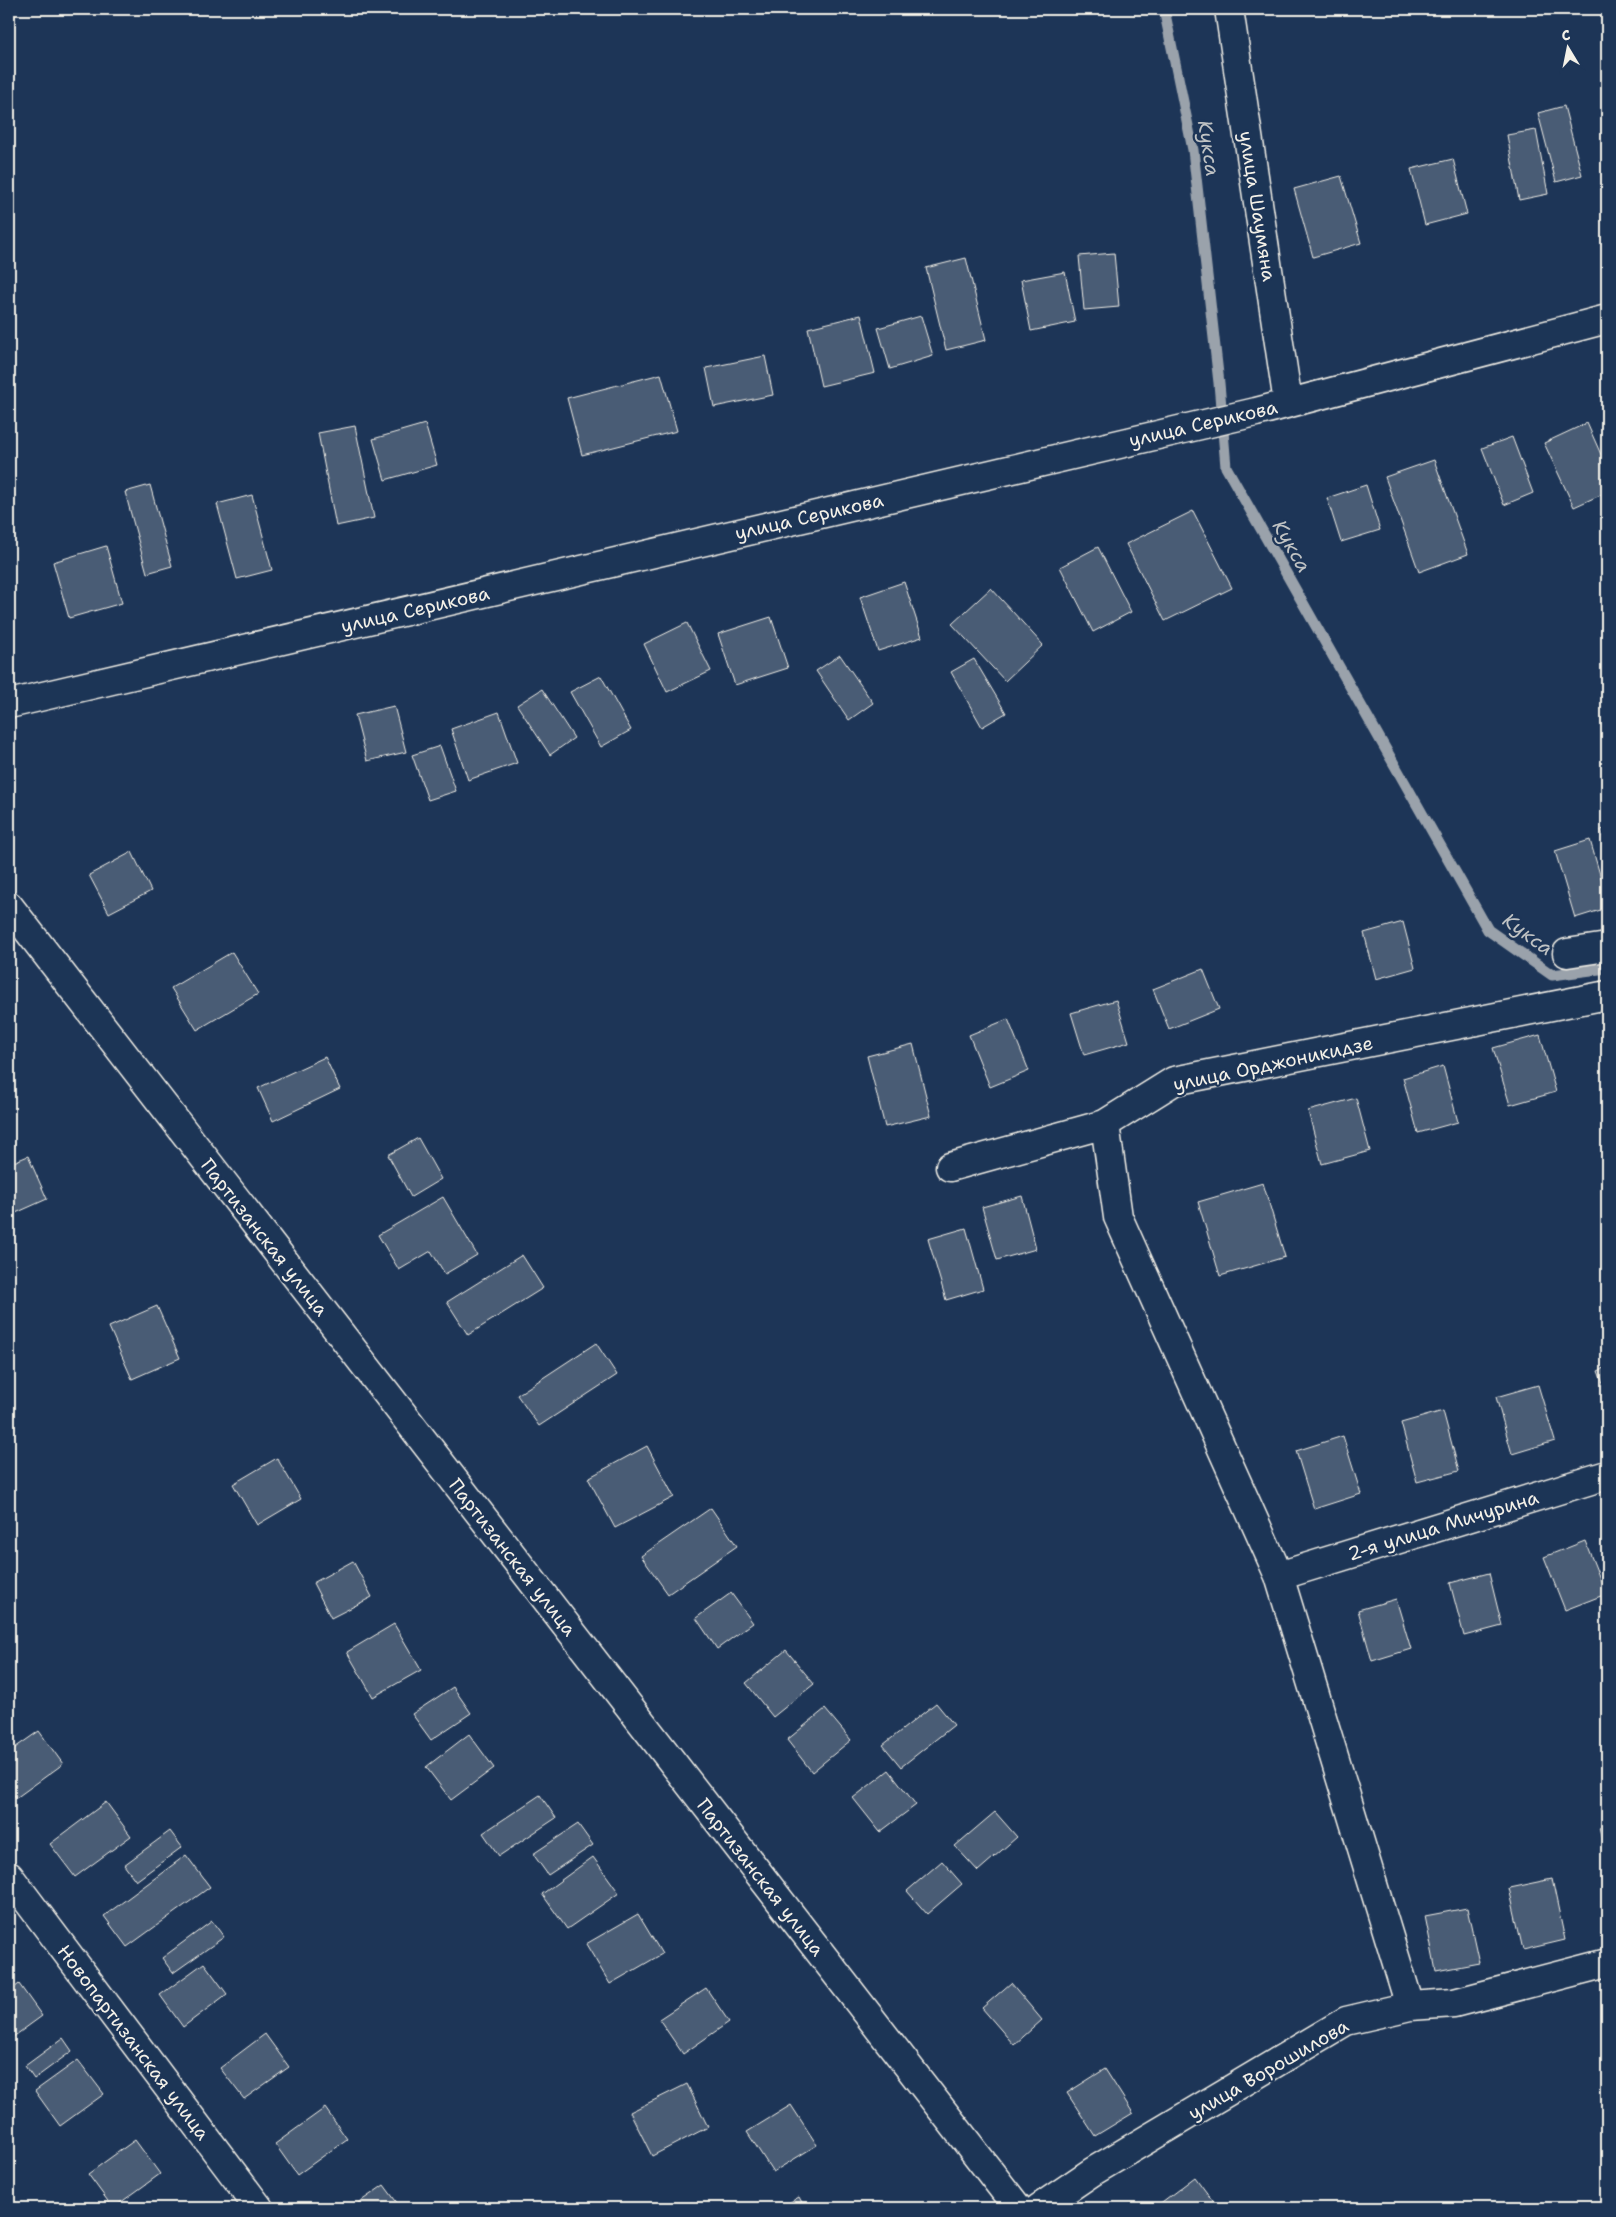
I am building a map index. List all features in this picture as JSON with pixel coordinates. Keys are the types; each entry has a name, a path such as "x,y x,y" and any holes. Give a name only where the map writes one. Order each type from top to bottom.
{"street":[{"name":"улица Шаумяна","path":"1229,9 1288,403"},
{"name":"улица Серикова","path":"9,704 1256,412 1607,318"},
{"name":"Партизанская улица","path":"9,906 1018,2208"},
{"path":"1567,953 1607,947"},
{"name":"улица Орджоникидзе","path":"950,1167 1105,1124 1174,1080 1607,995"},
{"path":"1105,1124 1118,1217 1279,1576 1410,2006"},
{"name":"2-я улица Мичурина","path":"1279,1576 1607,1475"},
{"name":"Новопартизанская улица","path":"9,1876 260,2208"},
{"name":"улица Ворошилова","path":"1038,2208 1092,2172 1346,2021 1410,2006 1454,2003 1607,1963"}],"building":[{"path":"1564,106 1582,175 1556,182 1538,113"},
{"path":"1536,130 1548,194 1519,200 1507,135"},
{"path":"1453,159 1467,214 1425,225 1411,169"},
{"path":"1341,176 1361,243 1313,257 1294,189"},
{"path":"1114,253 1119,307 1084,310 1079,256"},
{"path":"966,258 986,340 946,350 926,268"},
{"path":"1065,272 1075,322 1031,331 1021,280"},
{"path":"861,315 875,373 821,386 808,328"},
{"path":"921,316 933,356 890,369 878,328"},
{"path":"765,356 773,395 714,407 706,368"},
{"path":"661,374 677,431 582,455 567,398"},
{"path":"1587,423 1607,468 1607,492 1574,507 1544,443"},
{"path":"425,424 437,465 385,480 373,439"},
{"path":"355,426 374,518 336,526 318,433"},
{"path":"1512,437 1533,493 1504,505 1482,448"},
{"path":"1434,460 1468,554 1419,572 1385,477"},
{"path":"150,485 172,566 147,573 125,492"},
{"path":"1366,485 1380,530 1341,542 1327,498"},
{"path":"252,495 272,570 237,579 217,504"},
{"path":"1193,511 1232,588 1165,621 1126,544"},
{"path":"106,546 122,603 69,618 53,562"},
{"path":"1098,547 1131,612 1093,632 1060,567"},
{"path":"904,582 922,637 878,651 860,597"},
{"path":"991,588 1043,645 1005,681 952,624"},
{"path":"771,617 788,668 735,685 718,634"},
{"path":"687,623 711,671 667,692 644,644"},
{"path":"840,655 873,703 849,720 816,671"},
{"path":"974,659 1006,713 982,727 951,672"},
{"path":"601,676 631,730 601,747 570,692"},
{"path":"542,689 574,738 550,755 517,705"},
{"path":"394,706 406,752 367,761 355,715"},
{"path":"499,712 517,763 468,780 451,729"},
{"path":"440,746 456,791 428,800 412,755"},
{"path":"1607,828 1607,851 1601,830"},
{"path":"1590,840 1607,899 1607,908 1575,918 1555,851"},
{"path":"132,852 151,891 109,913 89,875"},
{"path":"1403,922 1415,968 1376,979 1364,933"},
{"path":"232,952 258,994 197,1030 171,988"},
{"path":"1203,969 1219,1009 1169,1029 1153,989"},
{"path":"1116,1000 1129,1042 1084,1055 1071,1013"},
{"path":"1008,1019 1029,1071 990,1087 969,1035"},
{"path":"1607,1022 1607,1050 1600,1024"},
{"path":"1540,1035 1556,1092 1510,1105 1493,1048"},
{"path":"913,1044 931,1116 885,1127 867,1056"},
{"path":"325,1057 340,1089 273,1121 258,1088"},
{"path":"1443,1066 1458,1122 1418,1133 1403,1078"},
{"path":"1356,1098 1370,1151 1322,1164 1308,1111"},
{"path":"418,1138 441,1179 411,1197 388,1155"},
{"path":"28,1156 47,1199 9,1216 9,1164"},
{"path":"1263,1183 1285,1257 1220,1276 1198,1202"},
{"path":"1022,1196 1036,1249 997,1260 982,1207"},
{"path":"443,1197 477,1255 445,1274 431,1251 399,1270 378,1235"},
{"path":"966,1228 983,1289 946,1300 928,1239"},
{"path":"522,1255 543,1288 468,1335 447,1302"},
{"path":"157,1306 180,1358 132,1379 109,1327"},
{"path":"596,1343 617,1375 539,1426 517,1395"},
{"path":"1607,1367 1607,1394 1598,1371"},
{"path":"1538,1385 1555,1441 1512,1454 1496,1397"},
{"path":"1443,1411 1459,1471 1417,1482 1401,1423"},
{"path":"1343,1436 1361,1494 1314,1509 1296,1451"},
{"path":"647,1446 674,1497 615,1528 588,1478"},
{"path":"277,1458 301,1499 257,1525 233,1484"},
{"path":"711,1508 737,1546 668,1594 641,1556"},
{"path":"1585,1541 1606,1594 1565,1610 1544,1557"},
{"path":"353,1561 372,1597 331,1618 313,1583"},
{"path":"1489,1573 1502,1626 1464,1636 1450,1583"},
{"path":"731,1593 753,1623 717,1649 696,1618"},
{"path":"1396,1599 1411,1649 1372,1661 1358,1610"},
{"path":"394,1624 421,1670 373,1697 347,1652"},
{"path":"786,1650 814,1684 773,1717 746,1683"},
{"path":"453,1687 471,1713 431,1740 412,1714"},
{"path":"936,1703 954,1725 901,1767 883,1745"},
{"path":"825,1709 851,1740 812,1772 787,1740"},
{"path":"39,1731 63,1764 16,1798 9,1788 9,1752"},
{"path":"469,1734 494,1768 451,1800 426,1767"},
{"path":"889,1770 916,1805 880,1832 853,1798"},
{"path":"540,1795 556,1818 499,1856 483,1833"},
{"path":"106,1802 131,1836 75,1877 50,1844"},
{"path":"995,1812 1017,1837 978,1871 955,1846"},
{"path":"578,1824 593,1845 548,1875 533,1854"},
{"path":"1607,1826 1607,1860 1599,1828"},
{"path":"170,1831 182,1847 136,1881 124,1865"},
{"path":"186,1855 210,1887 127,1947 104,1916"},
{"path":"593,1857 619,1893 567,1929 542,1894"},
{"path":"942,1861 962,1884 927,1914 907,1891"},
{"path":"1552,1879 1565,1940 1523,1950 1509,1888"},
{"path":"1467,1908 1479,1963 1436,1971 1425,1916"},
{"path":"638,1914 662,1954 610,1984 586,1944"},
{"path":"212,1921 224,1937 173,1973 162,1958"},
{"path":"204,1963 227,1994 183,2027 160,1995"},
{"path":"1011,1983 1042,2020 1014,2045 982,2008"},
{"path":"19,1984 42,2016 9,2040 9,1992"},
{"path":"706,1988 729,2022 683,2054 659,2019"},
{"path":"265,2034 289,2067 244,2099 220,2068"},
{"path":"63,2038 72,2051 34,2079 25,2066"},
{"path":"78,2060 104,2094 60,2126 35,2091"},
{"path":"1105,2069 1133,2113 1095,2136 1067,2093"},
{"path":"687,2084 708,2127 652,2156 630,2112"},
{"path":"791,2105 817,2145 773,2172 747,2132"},
{"path":"325,2108 347,2139 297,2175 275,2144"},
{"path":"135,2140 160,2174 113,2208 88,2174"},
{"path":"1195,2177 1218,2208 1154,2208"},
{"path":"384,2185 401,2208 351,2208"},
{"path":"799,2197 805,2208 780,2208"}],"waterway":[{"name":"Кукса","path":"1164,9 1193,150 1219,383 1226,467 1488,930 1552,975 1607,968"}]}
